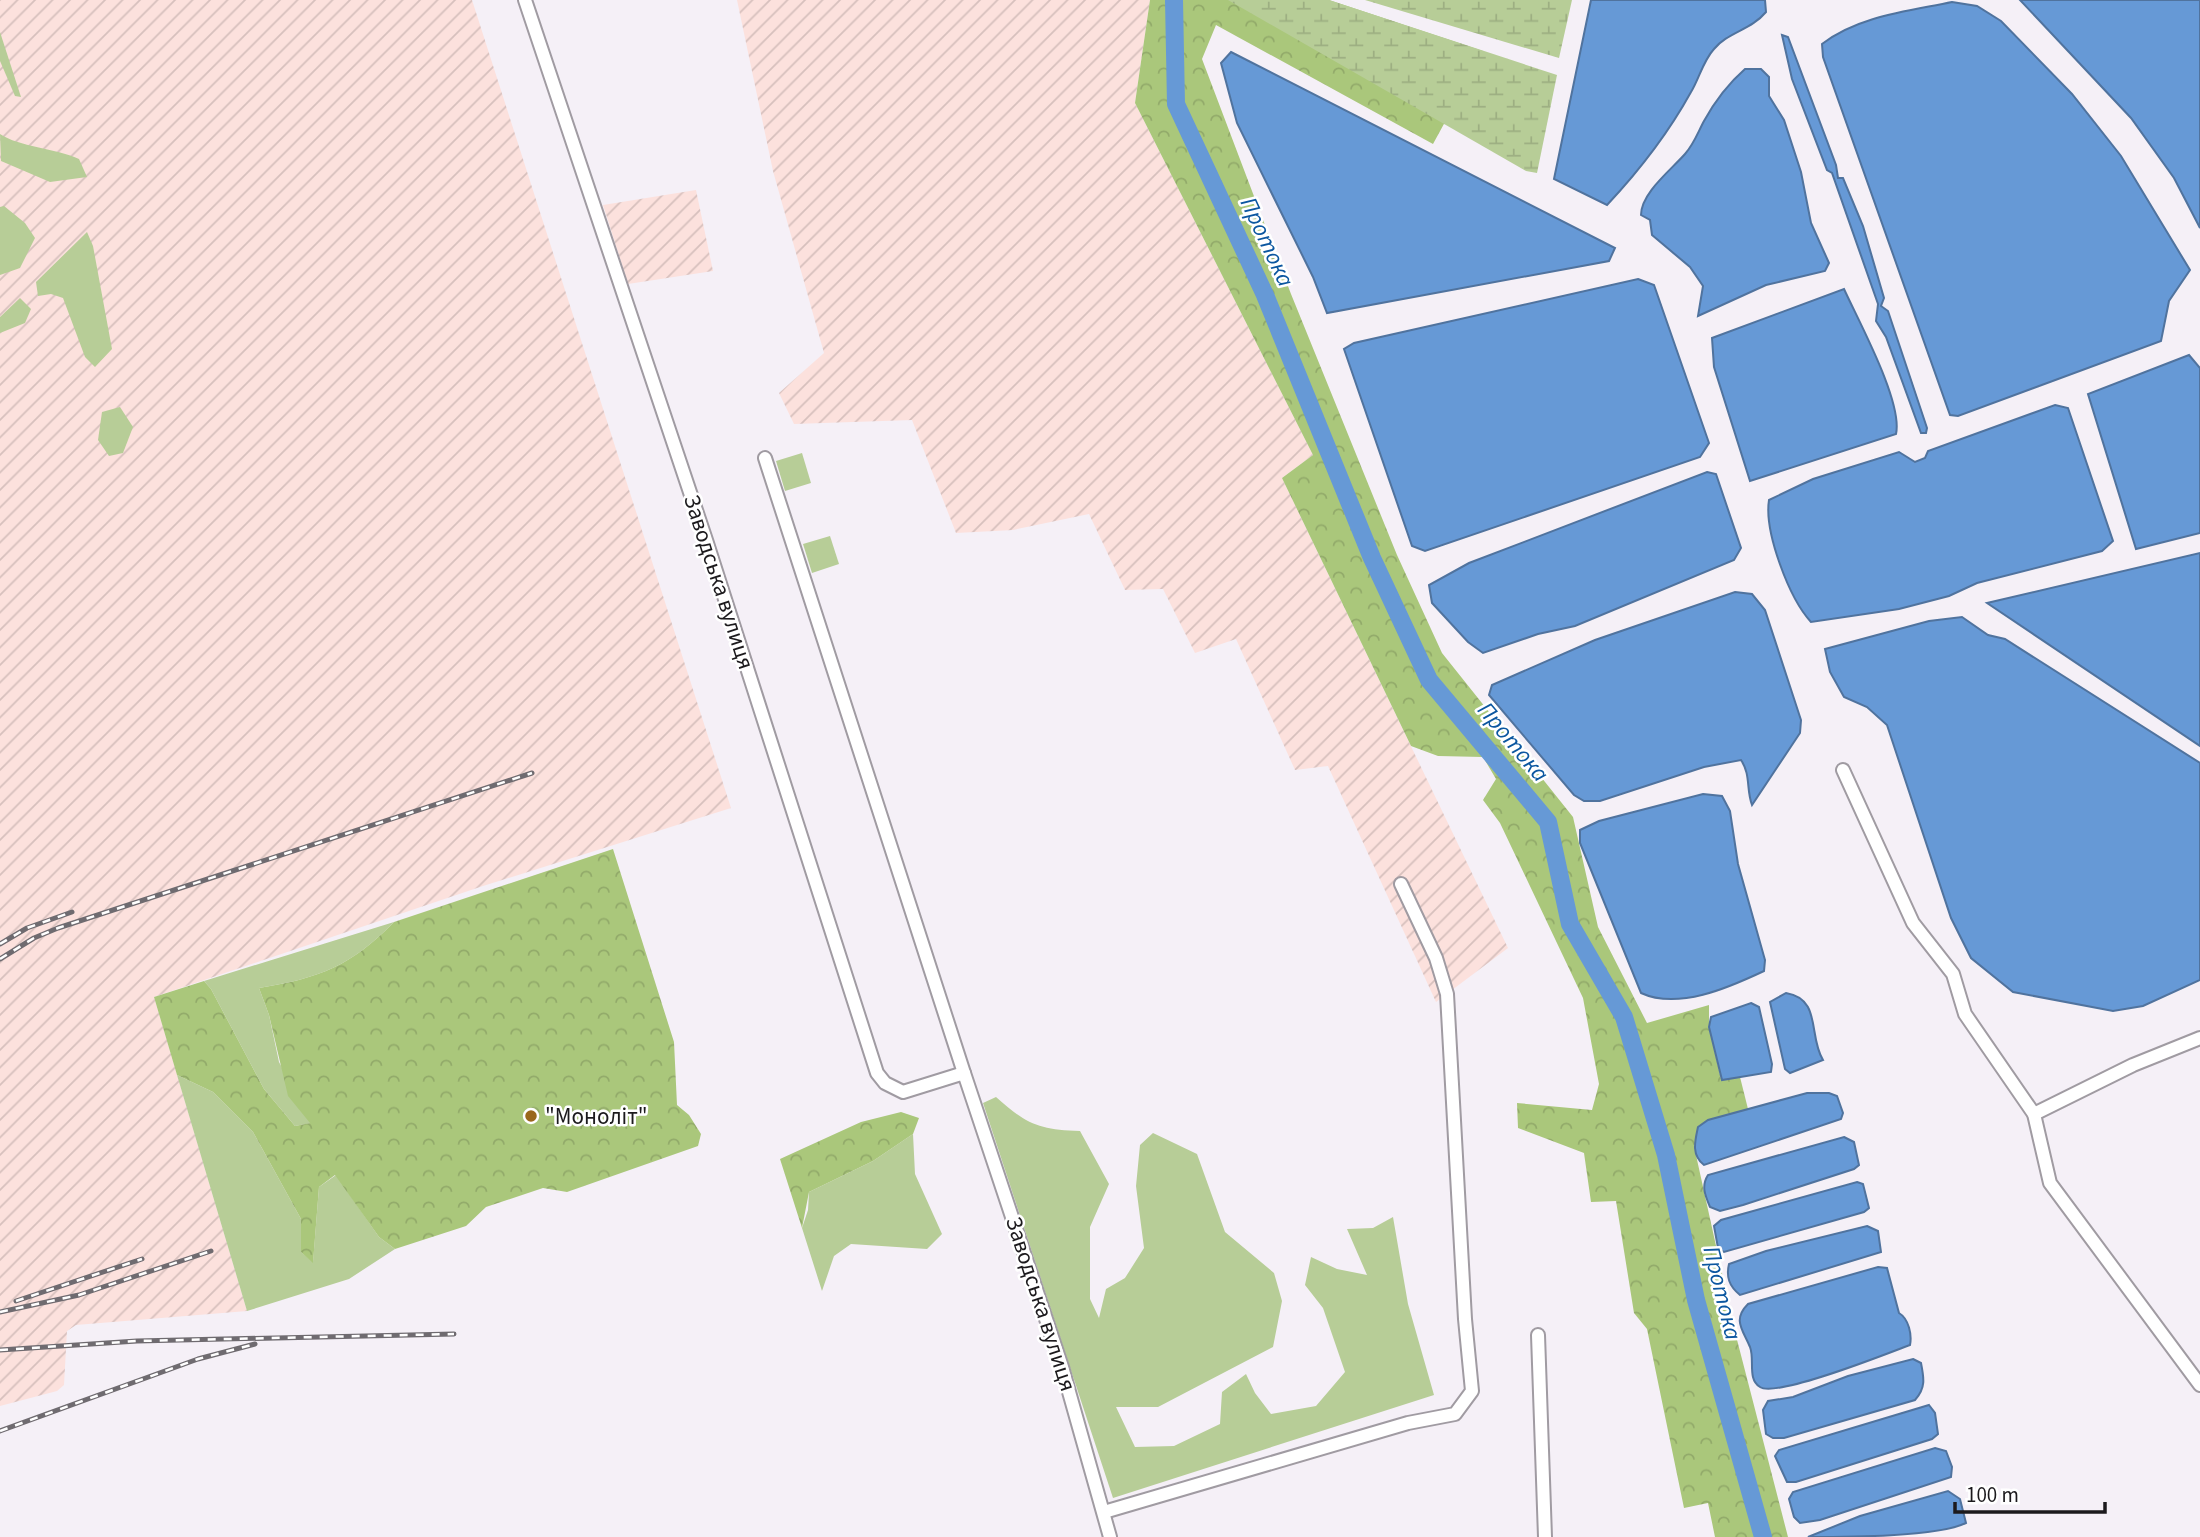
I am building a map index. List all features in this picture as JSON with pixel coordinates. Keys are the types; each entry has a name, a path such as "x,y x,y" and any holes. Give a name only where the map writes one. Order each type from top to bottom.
{"street":[{"name":"Заводська вулиця","path":"525,0 701,527 877,1073 885,1083 902,1092 964,1073"},
{"name":"Заводська вулиця","path":"765,458 1062,1367 1111,1537"},
{"path":"1843,770 1913,923 1953,974 1965,1014 2034,1114 2050,1183 2200,1385"},
{"path":"1104,1511 1408,1423 1455,1414 1472,1391 1465,1319 1447,994 1436,958 1401,884"},
{"path":"2034,1114 2097,1081 2200,1038"},
{"path":"1538,1335 1545,1537"}],"shaded area":[{"path":"0,0 472,0 731,808 483,886 154,997 247,1311 76,1325 67,1331 64,1385 57,1391 0,1406"},
{"path":"737,0 1150,0 1135,103 1313,455 1282,478 1508,948 1436,1002 1328,766 1295,770 1236,639 1195,653 1163,589 1125,590 1089,514 1013,530 956,533 912,420 794,424 779,393 824,353 773,171"},
{"path":"696,190 713,271 628,284 603,205"}],"green space":[{"path":"1150,0 1329,0 1483,51 1461,110 1445,122 1433,144 1216,25 1202,59 1291,294 1397,555 1442,653 1573,817 1598,927 1647,1023 1709,1005 1709,1027 1721,1079 1740,1077 1748,1109 1708,1120 1694,1146 1735,1332 1788,1537 1715,1537 1708,1503 1684,1508 1647,1329 1634,1313 1616,1201 1591,1202 1584,1153 1518,1128 1517,1103 1592,1110 1599,1084 1583,998 1500,823 1483,800 1496,779 1483,757 1438,756 1411,746 1282,478 1313,455 1135,103"},
{"path":"1228,0 1329,0 1557,75 1537,173 1526,171"},
{"path":"1365,0 1572,0 1559,58"},
{"path":"0,32 21,97 15,96 0,61"},
{"path":"0,134 17,142 79,159 87,177 50,182 1,161"},
{"path":"4,206 25,223 35,238 20,268 0,275 0,207"},
{"path":"87,232 93,246 112,349 95,367 85,357 63,298 51,294 38,296 36,282"},
{"path":"20,298 31,309 25,323 0,333 0,317"},
{"path":"120,407 133,427 123,453 109,456 98,440 102,412"},
{"path":"802,453 811,483 785,491 776,461"},
{"path":"830,536 839,564 812,573 803,544"},
{"path":"613,849 674,1042 677,1105 689,1115 701,1134 698,1146 567,1192 543,1188 486,1207 466,1226 395,1249 379,1237 335,1175 319,1187 313,1263 301,1252 301,1219 253,1132 213,1092 177,1075 154,997 204,981 211,989 264,1089 295,1126 310,1123 288,1096 269,1015 259,988 300,980 333,968 363,949 394,922"},
{"path":"394,922 363,949 333,968 300,980 259,988 269,1015 279,1062 311,1123 295,1126 264,1089 211,989 204,981"},
{"path":"177,1075 213,1092 253,1132 301,1219 301,1252 313,1262 319,1187 336,1175 379,1237 395,1249 349,1279 247,1311"},
{"path":"996,1097 1016,1114 1034,1124 1080,1131 1109,1184 1090,1227 1090,1299 1099,1318 1106,1289 1125,1278 1144,1248 1136,1186 1140,1145 1153,1133 1197,1154 1225,1232 1274,1273 1282,1301 1273,1347 1158,1407 1116,1407 1135,1447 1174,1446 1220,1424 1222,1392 1246,1374 1255,1393 1271,1414 1316,1406 1345,1372 1323,1308 1305,1285 1311,1257 1337,1269 1367,1275 1347,1229 1373,1228 1393,1217 1408,1304 1434,1395 1113,1498 983,1103"},
{"path":"901,1112 919,1118 913,1134 873,1161 809,1192 802,1228 780,1159 861,1122"},
{"path":"913,1134 915,1174 942,1234 927,1249 851,1244 834,1256 822,1291 802,1228 808,1210 809,1192 873,1161"}],"water":[{"path":"1591,0 1765,0 1766,12 1714,49 1663,137 1607,205 1554,179"},
{"path":"2020,0 2200,0 2200,228 2174,178 2131,118"},
{"path":"1952,2 1977,6 2001,21 2072,94 2121,156 2190,270 2169,301 2161,341 1958,416 1950,415 1823,57 1822,44 1851,27 1868,21"},
{"path":"1782,35 1788,37 1836,165 1838,178 1843,178 1863,226 1884,298 1881,306 1888,311 1927,428 1926,433 1921,433 1886,337 1876,321 1878,304 1832,173 1827,170 1792,79"},
{"path":"1231,52 1615,248 1609,261 1327,313 1313,277 1237,123 1221,63"},
{"path":"1745,69 1761,69 1769,77 1769,96 1784,120 1801,172 1811,223 1829,263 1825,271 1766,285 1698,316 1703,286 1690,267 1652,235 1650,220 1641,215 1642,207 1651,190 1688,150 1718,99"},
{"path":"1638,279 1654,285 1709,443 1700,457 1425,551 1412,546 1344,349 1354,343"},
{"path":"1844,289 1887,383 1893,402 1896,434 1750,481 1714,367 1712,338"},
{"path":"2189,355 2200,368 2200,533 2136,549 2088,394"},
{"path":"2055,405 2068,408 2113,541 2102,551 1977,583 1949,596 1899,609 1811,622 1794,597 1780,564 1770,529 1769,500 1813,479 1899,452 1915,462 1925,458 1928,451"},
{"path":"1707,472 1716,474 1741,548 1734,560 1575,626 1538,634 1483,653 1468,642 1432,603 1429,585 1469,563"},
{"path":"2200,553 2200,746 1987,603"},
{"path":"1735,592 1752,594 1765,610 1801,720 1800,733 1752,805 1746,771 1741,760 1704,767 1600,801 1584,801 1574,795 1489,695 1492,685 1595,640"},
{"path":"1962,617 1988,635 2005,639 2200,763 2200,980 2143,1006 2113,1011 2013,992 1971,958 1951,918 1887,725 1867,707 1844,697 1830,672 1825,649 1929,621"},
{"path":"1703,794 1722,796 1730,811 1738,864 1765,960 1764,971 1703,995 1655,998 1641,993 1580,843 1580,830 1599,821"},
{"path":"1786,993 1805,1003 1810,1011 1823,1060 1790,1073 1785,1069 1770,1002"},
{"path":"1751,1003 1759,1007 1772,1064 1771,1072 1722,1080 1709,1027 1711,1017"},
{"path":"1807,1093 1829,1093 1837,1096 1843,1113 1841,1119 1704,1165 1697,1157 1695,1148 1698,1127 1708,1120"},
{"path":"1844,1137 1854,1142 1859,1165 1854,1169 1743,1205 1720,1211 1710,1207 1704,1187 1708,1175"},
{"path":"1857,1182 1863,1184 1869,1208 1864,1212 1724,1252 1718,1248 1714,1226 1721,1220"},
{"path":"1867,1226 1878,1231 1881,1252 1740,1295 1729,1281 1729,1264 1766,1251"},
{"path":"1878,1267 1887,1268 1899,1313 1909,1328 1910,1345 1808,1381 1770,1389 1756,1384 1752,1374 1750,1347 1740,1320 1748,1304"},
{"path":"1913,1359 1921,1363 1923,1378 1923,1387 1915,1400 1784,1438 1773,1438 1766,1434 1763,1410 1768,1401 1793,1397 1848,1376"},
{"path":"1929,1405 1935,1413 1938,1434 1932,1439 1796,1482 1787,1482 1775,1456 1779,1450"},
{"path":"1935,1448 1946,1451 1952,1467 1951,1477 1820,1520 1800,1523 1794,1517 1789,1499 1793,1492"},
{"path":"1948,1491 1960,1499 1966,1523 1914,1534 1808,1537 1860,1516"}],"waterway":[{"name":"Протока","path":"1174,0 1176,104 1265,295 1372,558 1429,680 1548,822 1570,924 1624,1017 1666,1155 1696,1300 1763,1537"}],"railway":[{"path":"0,959 34,938 58,928 532,773"},
{"path":"0,944 27,928 72,912"},
{"path":"0,1312 79,1295 211,1251"},
{"path":"16,1301 142,1259"},
{"path":"0,1350 137,1341 454,1334"},
{"path":"0,1431 198,1359 255,1344"}],"place":[{"name":"\"Моноліт\"","path":"531,1116"}]}
